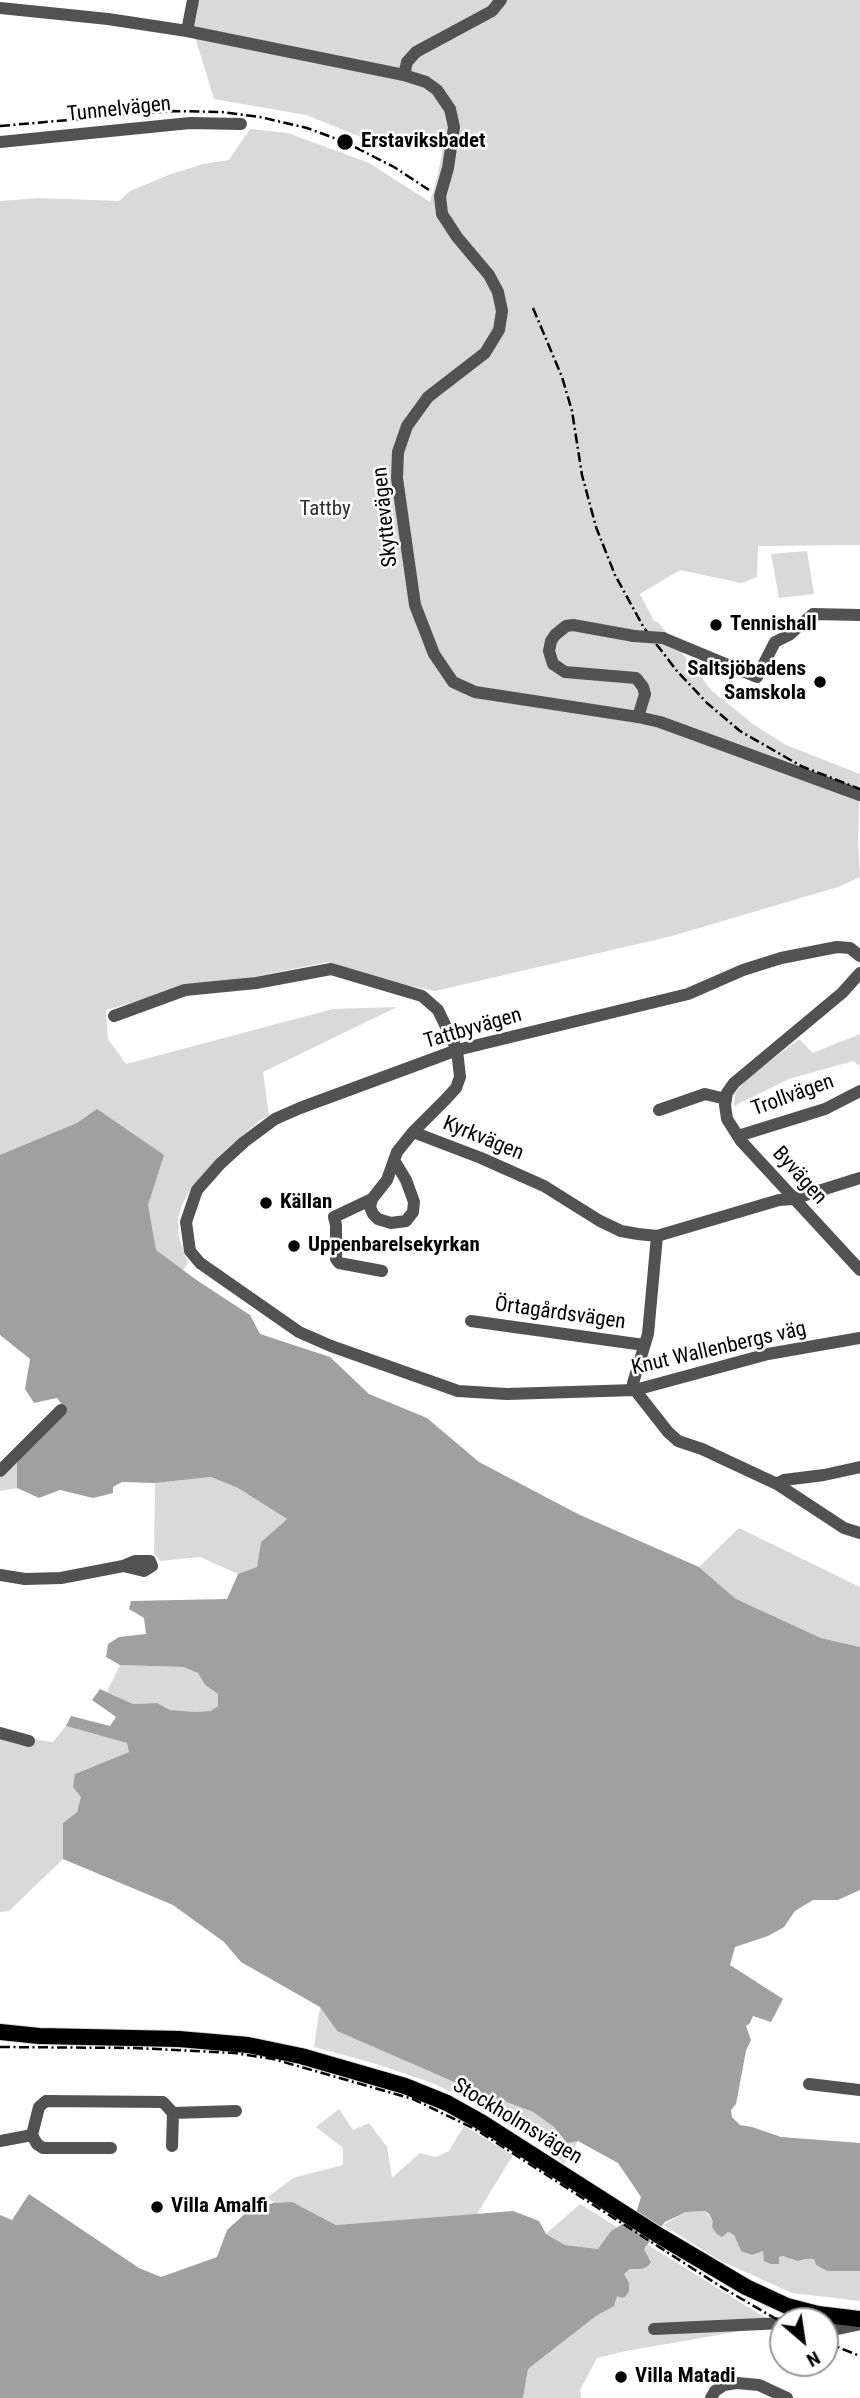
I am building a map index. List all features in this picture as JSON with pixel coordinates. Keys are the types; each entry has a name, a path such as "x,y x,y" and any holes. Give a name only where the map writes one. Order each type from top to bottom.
{"main road":[{"name":"Stockholmsvägen","path":"0,2032 39,2036 179,2039 248,2045 301,2056 405,2086 463,2111 658,2235 746,2287 787,2306 818,2314 860,2319"}],"street":[{"path":"187,31 193,0"},
{"path":"404,75 407,62 416,52 492,11 501,0"},
{"name":"Skyttevägen","path":"0,8 108,19 187,31 404,75 426,82 437,90 450,109 454,127 448,168 440,196 442,214 457,237 489,275 498,292 502,311 499,330 485,353 428,397 407,426 398,452 397,478 415,605 433,654 453,682 475,692 638,717 677,727 860,794"},
{"name":"Tunnelvägen","path":"0,142 190,123 241,124"},
{"path":"638,717 645,694 636,678 565,673 553,664 549,651 555,635 566,626 573,625 634,636 663,638 757,677 775,642 789,635 813,614 860,615"},
{"name":"Tattbyvägen","path":"200,1263 190,1251 186,1236 186,1222 197,1190 244,1142 275,1119 457,1050 688,993 743,970 781,958 837,947 850,948 860,956"},
{"name":"Kyrkvägen","path":"114,1016 185,990 256,984 331,969 422,996 438,1010 457,1050 460,1067 456,1088 413,1132 544,1186 621,1231 657,1236 860,1178"},
{"path":"659,1110 705,1094 726,1099 727,1093 743,1074 842,993 860,973"},
{"name":"Trollvägen","path":"738,1136 825,1109 860,1091"},
{"name":"Byvägen","path":"726,1099 727,1119 738,1136 860,1270"},
{"path":"394,1160 412,1191 414,1202 407,1221 401,1223 378,1219 370,1207 372,1199 387,1180 394,1160 397,1152 413,1132"},
{"path":"372,1199 334,1217 336,1259 339,1263 382,1271"},
{"path":"657,1236 648,1334 633,1383 635,1390 678,1441 702,1449 777,1484 844,1528 860,1533"},
{"name":"Knut Wallenbergs väg","path":"200,1263 299,1332 444,1387 476,1394 635,1390 768,1354 860,1338"},
{"name":"Örtagårdsvägen","path":"471,1321 644,1345"},
{"path":"0,1471 61,1410"},
{"path":"777,1484 785,1480 860,1467"},
{"path":"0,1574 25,1579 61,1578 124,1566"},
{"path":"0,1733 29,1741"},
{"path":"809,2084 860,2090"},
{"path":"111,2148 43,2148 32,2135 39,2107 46,2101 163,2102 173,2113 172,2146"},
{"path":"173,2113 236,2111"},
{"path":"0,2141 32,2135"},
{"path":"654,2329 769,2324"},
{"path":"839,2329 860,2324"},
{"path":"711,2398 715,2391 724,2385 737,2383 758,2385 787,2398"}],"green space":[{"name":"Tattby","path":"199,0 860,0 860,545 758,546 757,577 741,583 680,570 640,594 654,621 658,622 711,690 753,724 786,745 860,774 860,877 838,887 672,936 435,991 387,981 328,962 147,998 106,1010 108,1039 126,1064 333,1009 397,1007 263,1072 269,1116 260,1120 221,1154 190,1190 182,1205 178,1218 179,1238 188,1263 183,1270 0,1241 0,201 39,198 119,201 130,191 171,174 203,164 229,160 250,129 288,133 369,163 430,202 444,144 391,149 306,115 214,99 191,24"},
{"path":"807,551 814,594 779,598 771,554"},
{"path":"860,1034 860,1066 853,1061 789,1079 734,1106 735,1094 743,1082 799,1039 813,1053"},
{"path":"17,1459 17,1488 0,1491 0,1475"},
{"path":"211,1477 238,1488 287,1519 261,1542 257,1567 238,1574 200,1557 161,1561 154,1554 155,1483"},
{"path":"739,1528 860,1587 860,1647 821,1638 736,1599 699,1567"},
{"path":"120,1665 183,1667 198,1673 205,1685 218,1694 218,1706 210,1711 196,1712 170,1710 157,1703 133,1704 107,1692"},
{"path":"66,1726 127,1743 129,1752 75,1774 81,1797 77,1812 63,1823 63,1859 9,1911 0,1912 0,1734 53,1742"},
{"path":"320,2007 337,2031 461,2085 533,2112 554,2127 563,2140 578,2141 564,2164 553,2153 550,2139 519,2118 510,2125 474,2103 432,2083 314,2047"},
{"path":"339,2109 353,2130 369,2123 387,2147 392,2178 420,2153 436,2157 449,2151 464,2126 513,2155 477,2214 336,2225 292,2202 273,2203 268,2197 293,2178 343,2165 343,2148 316,2127"},
{"path":"580,2204 617,2227 598,2249 565,2245 546,2234"},
{"path":"705,2211 726,2234 728,2232 734,2235 741,2251 752,2255 763,2251 798,2261 814,2259 816,2265 827,2271 860,2271 860,2301 792,2293 719,2260 663,2225 686,2212"},
{"path":"648,2245 769,2320 769,2324 597,2358 580,2390 581,2398 523,2398 528,2369 596,2316 614,2306 614,2299 627,2279 624,2274 630,2269 642,2269 651,2261 644,2249"}],"shaded area":[{"path":"97,1109 164,1155 148,1205 156,1250 250,1315 260,1334 330,1357 369,1394 427,1418 479,1462 578,1514 699,1567 736,1599 821,1638 860,1647 860,1890 838,1900 813,1900 795,1911 784,1927 768,1936 735,1947 730,1965 783,1999 771,2022 753,2016 746,2026 751,2040 746,2051 736,2104 731,2110 732,2117 740,2125 781,2137 860,2143 860,2271 827,2271 816,2265 814,2259 798,2261 783,2256 779,2257 779,2264 771,2264 764,2261 763,2251 752,2255 741,2251 734,2235 728,2232 722,2237 717,2234 709,2214 705,2211 686,2212 665,2222 644,2249 651,2262 648,2266 630,2269 624,2274 629,2283 626,2296 617,2296 614,2306 596,2316 528,2369 523,2398 0,2398 0,2215 12,2220 29,2194 139,2268 161,2277 217,2257 227,2230 248,2211 273,2203 292,2202 336,2225 513,2211 539,2221 546,2234 565,2245 598,2249 611,2231 631,2219 641,2197 618,2163 578,2141 567,2143 554,2127 533,2112 461,2085 337,2031 320,2007 241,1962 224,1942 173,1905 63,1859 63,1823 77,1812 81,1797 73,1787 75,1774 129,1752 127,1743 66,1726 71,1716 110,1726 116,1717 92,1700 100,1689 133,1704 157,1703 170,1710 210,1711 218,1706 218,1694 205,1685 198,1673 183,1667 120,1665 106,1657 108,1644 119,1637 146,1634 144,1618 129,1609 131,1601 227,1599 238,1574 257,1567 261,1542 287,1519 238,1488 211,1477 155,1483 122,1482 113,1487 113,1493 93,1498 60,1490 39,1498 17,1488 17,1459 67,1411 57,1398 34,1403 25,1389 30,1359 0,1335 0,1155 77,1123"}],"railway":[{"path":"0,126 172,111 222,112 260,117 307,128 345,142 394,167 429,190"},
{"path":"533,308 562,377 572,411 582,475 596,527 615,575 644,628 677,671 707,703 740,731 801,766 860,789"},
{"path":"0,2047 135,2048 234,2053 273,2059 413,2099 475,2129 769,2315"},
{"path":"839,2348 860,2356"}],"place":[{"name":"Erstaviksbadet","path":"345,142"},
{"name":"Tennishall","path":"716,625"},
{"name":"Saltsjöbadens Samskola","path":"820,682"},
{"name":"Källan","path":"266,1203"},
{"name":"Uppenbarelsekyrkan","path":"294,1246"},
{"name":"Villa Amalfi","path":"157,2207"},
{"name":"Villa Matadi","path":"621,2377"}]}
